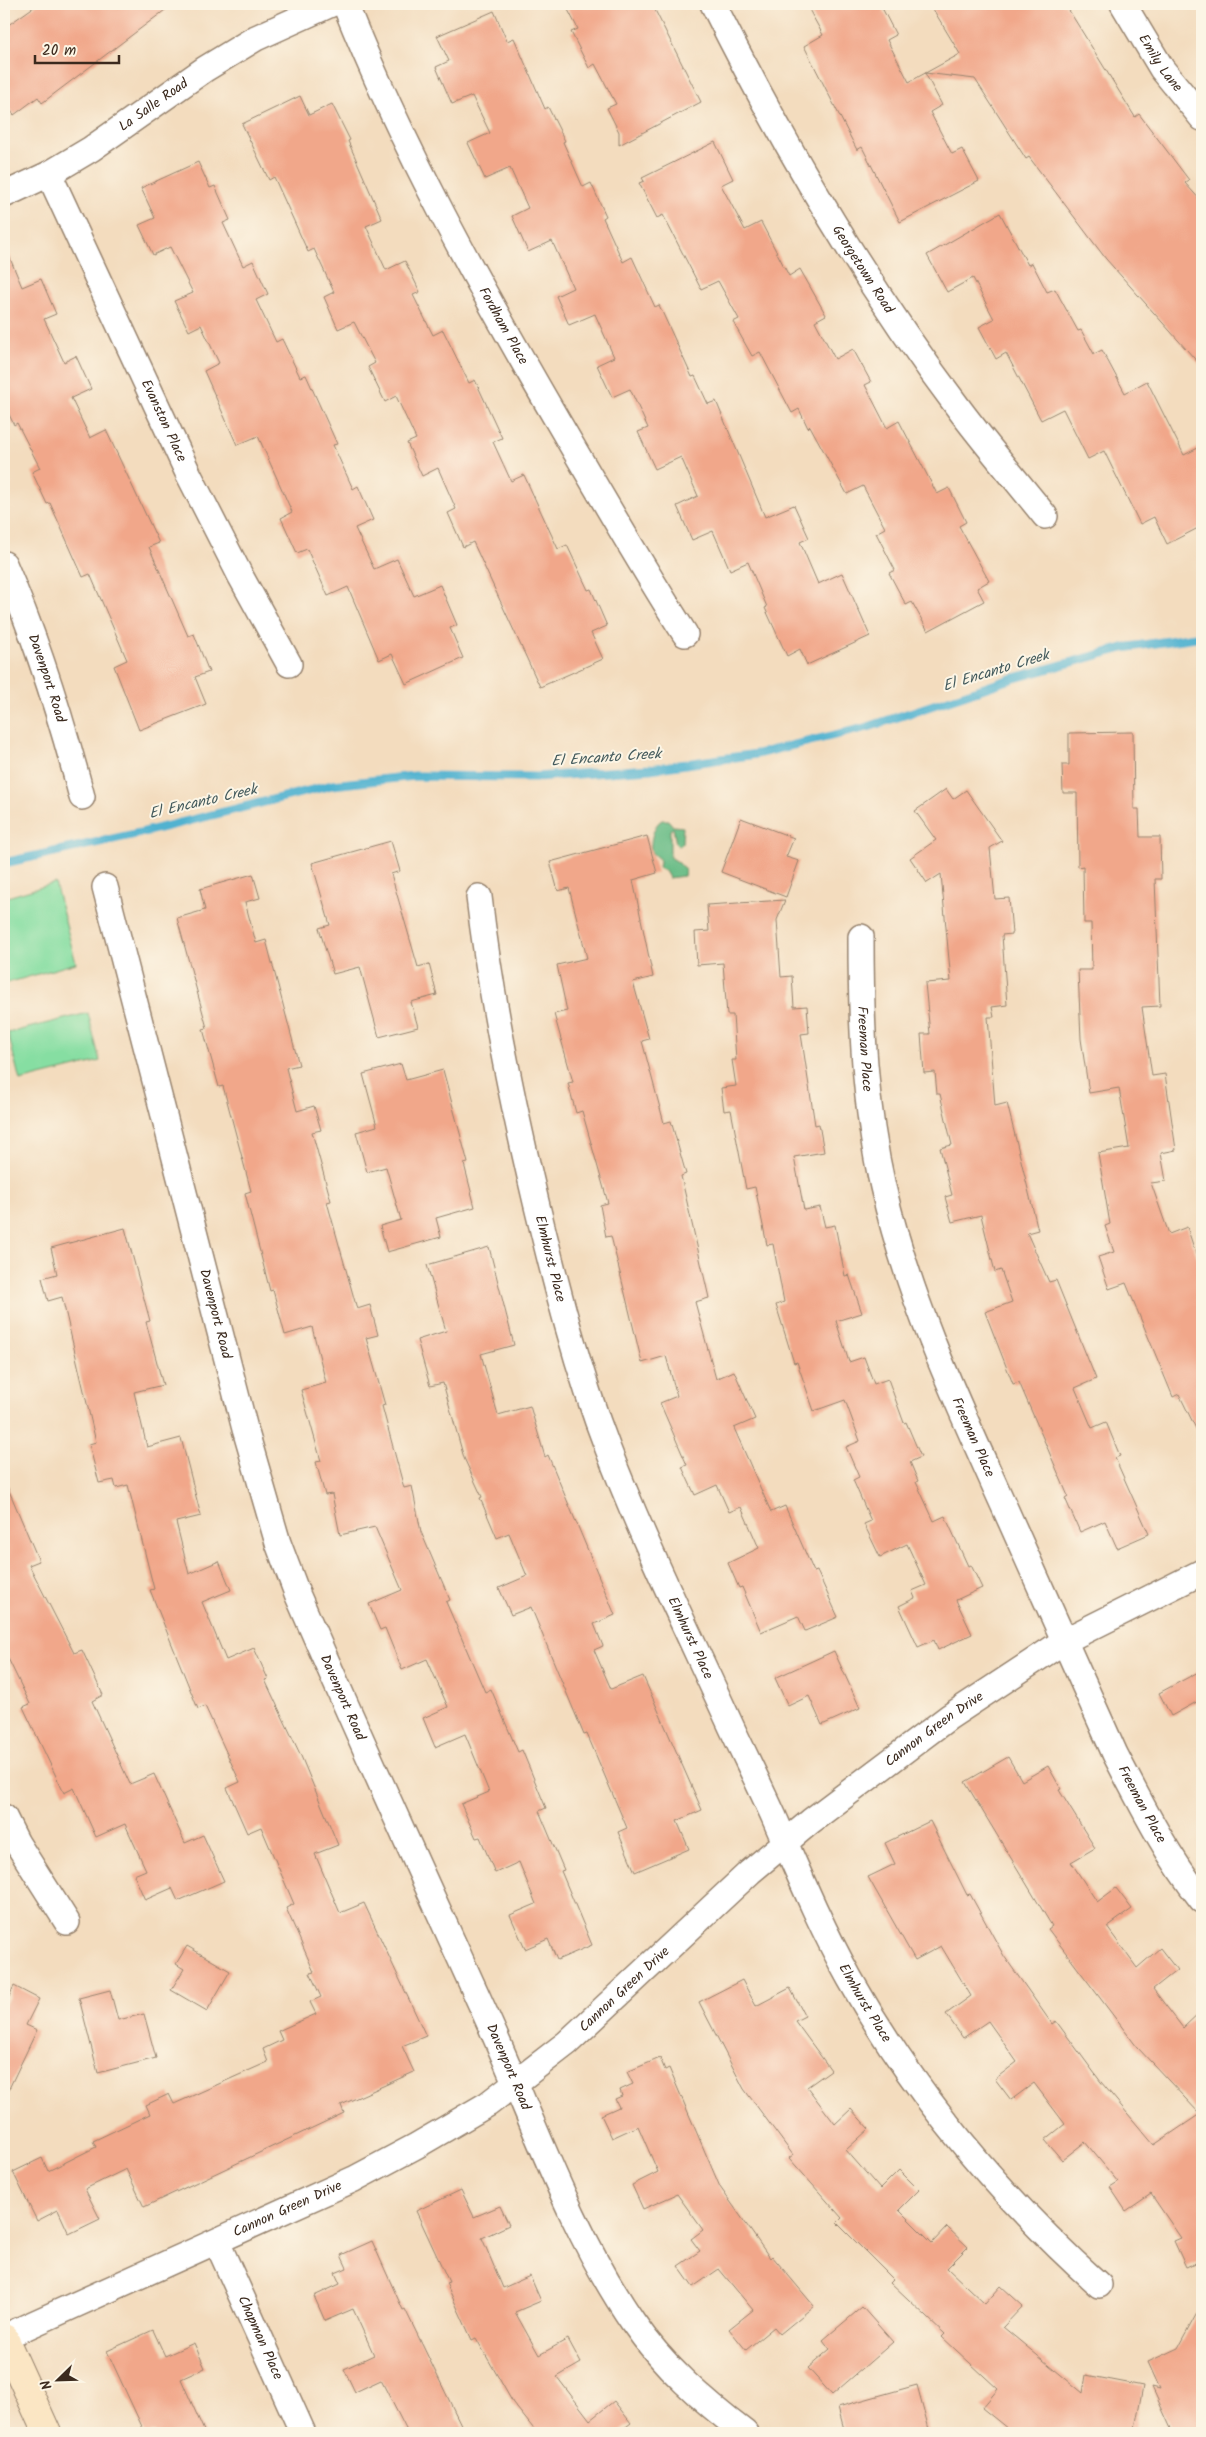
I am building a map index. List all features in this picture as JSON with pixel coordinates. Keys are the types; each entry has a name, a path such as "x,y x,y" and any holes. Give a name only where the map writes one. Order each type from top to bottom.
{"main road":[{"path":"4,2337 47,2433"}],"street":[{"name":"La Salle Road","path":"4,195 50,174 204,69 256,38 331,4"},
{"name":"Fordham Place","path":"345,4 432,196 488,301 685,634"},
{"name":"Georgetown Road","path":"713,4 781,133 847,245 960,410 1045,516"},
{"name":"Emily Lane","path":"1123,4 1162,69 1202,118"},
{"name":"Evanston Place","path":"50,174 188,473 241,577 289,664"},
{"name":"Davenport Road","path":"4,564 26,615 50,682 82,797"},
{"name":"Davenport Road","path":"105,887 235,1392 278,1543 322,1652 582,2232 633,2323 692,2390 745,2433"},
{"name":"Elmhurst Place","path":"479,897 500,1042 521,1143 579,1365 609,1451 634,1511 784,1843 849,1977 912,2074 953,2132 1001,2189 1054,2244 1100,2285"},
{"name":"Freeman Place","path":"861,937 862,1026 867,1089 882,1186 919,1311 942,1370 1064,1641 1139,1801 1175,1862 1202,1900"},
{"name":"Cannon Green Drive","path":"4,2337 354,2179 408,2151 488,2104 567,2043 750,1872 784,1843 948,1717 1064,1641 1202,1572"},
{"path":"4,1817 18,1844 67,1922"},
{"name":"Chapman Place","path":"217,2242 303,2433"}],"green space":[{"path":"662,820 668,820 673,826 683,827 682,844 679,846 676,844 673,828 670,830 670,857 685,870 684,876 669,878 665,871 659,868 660,860 651,852 653,834 656,826"},
{"path":"55,883 76,963 4,984 4,898"},
{"path":"88,1013 100,1061 20,1081 8,1033"}],"building":[{"path":"38,4 173,4 42,103 38,97 14,115 4,102 4,28"},
{"path":"565,4 652,4 701,102 619,145 619,132 607,108 616,104 595,64 589,68 571,32 578,29"},
{"path":"806,4 880,4 896,35 887,40 909,82 925,73 942,105 930,112 952,154 962,149 979,181 900,222 862,147 857,150 804,46 823,35"},
{"path":"930,4 1065,4 1135,117 1139,114 1189,180 1185,183 1202,202 1202,367 1106,259 1029,157 1026,159 975,79 925,73 960,54"},
{"path":"494,11 507,41 514,38 545,109 548,107 565,141 563,142 583,187 591,183 606,216 603,218 623,262 632,257 655,307 659,305 692,377 695,376 708,404 716,401 765,517 794,505 809,538 800,542 818,584 842,573 870,636 807,665 800,649 787,656 765,608 767,607 748,562 730,570 713,531 692,540 677,506 698,496 681,457 655,469 638,432 648,428 630,389 612,397 597,365 614,357 595,314 569,325 556,296 573,288 552,241 528,252 512,216 528,208 510,168 485,179 468,143 490,133 472,96 452,104 436,67 449,61 437,36"},
{"path":"300,96 309,115 332,104 350,140 348,141 382,219 366,226 386,270 405,261 420,292 413,295 433,335 443,330 469,383 475,380 502,438 493,442 511,481 524,475 558,549 567,545 588,590 591,589 607,626 591,633 603,659 540,687 473,542 463,547 448,513 456,509 438,468 422,476 407,443 416,439 396,396 385,402 368,367 375,363 354,322 338,329 324,297 334,292 314,249 308,252 274,177 269,180 242,124"},
{"path":"715,142 733,179 721,185 745,230 761,222 789,276 800,269 826,315 815,321 835,359 853,349 871,382 865,385 887,428 899,421 937,494 949,488 966,522 959,526 989,581 977,588 984,601 928,631 912,602 906,605 889,573 895,570 876,533 885,528 863,486 847,494 810,426 808,428 799,409 792,413 760,352 752,356 733,322 739,319 718,281 701,289 663,215 657,218 639,183 644,181 642,178"},
{"path":"198,162 210,188 215,186 230,220 223,223 243,266 253,261 268,294 256,300 276,342 282,339 300,377 306,375 337,444 333,445 353,489 358,486 373,520 355,528 374,569 397,559 414,596 440,585 457,625 450,628 463,658 406,684 392,654 379,660 348,587 328,596 307,549 297,553 281,518 292,512 258,436 237,445 204,371 219,363 201,325 189,331 174,301 193,293 170,247 153,255 139,225 155,218 141,188"},
{"path":"1000,213 1028,265 1032,263 1047,292 1055,289 1078,331 1081,330 1094,354 1102,350 1125,393 1147,381 1184,455 1202,446 1202,526 1167,544 1154,517 1140,524 1104,451 1088,459 1063,409 1041,420 1006,353 996,359 979,327 994,319 973,278 947,292 927,255"},
{"path":"4,244 22,287 41,279 56,314 44,319 64,362 76,356 91,389 71,398 90,438 106,430 159,543 149,547 188,636 194,634 209,672 195,677 206,704 139,730 114,666 127,660 90,574 83,577 50,503 47,504 32,472 40,468 17,423 14,425 4,404"},
{"path":"1133,732 1134,809 1139,809 1140,837 1160,837 1161,879 1155,879 1160,1006 1142,1007 1152,1076 1165,1074 1176,1150 1161,1153 1166,1181 1151,1183 1169,1234 1187,1227 1202,1272 1202,1441 1179,1394 1173,1397 1126,1283 1109,1289 1098,1257 1114,1252 1105,1226 1110,1224 1098,1153 1129,1148 1119,1088 1089,1093 1081,1039 1078,970 1092,970 1091,923 1084,923 1083,866 1078,867 1077,793 1063,793 1062,765 1069,765 1069,733"},
{"path":"946,789 953,799 966,790 1002,841 990,848 995,899 1009,898 1012,934 1002,935 1007,1005 992,1007 994,1017 988,1017 995,1106 1007,1103 1038,1230 1027,1233 1049,1282 1056,1280 1096,1379 1075,1388 1092,1428 1106,1422 1120,1456 1115,1458 1149,1534 1117,1548 1105,1521 1080,1532 1065,1498 1068,1496 1019,1382 1013,1384 985,1312 1012,1302 1001,1270 995,1272 981,1215 952,1222 945,1197 952,1195 940,1148 952,1145 940,1094 937,1094 935,1072 924,1073 921,1034 930,1034 925,983 951,981 941,874 927,883 910,858 936,840 915,811"},
{"path":"741,818 794,838 786,857 799,861 786,897 721,872"},
{"path":"647,836 657,873 633,880 653,977 633,982 649,1039 642,1041 664,1123 671,1121 686,1174 681,1176 709,1298 695,1302 716,1379 734,1371 755,1419 734,1428 771,1512 785,1506 814,1572 817,1571 838,1617 805,1631 798,1616 761,1632 742,1587 739,1588 728,1563 759,1548 741,1507 729,1512 717,1485 695,1495 682,1467 687,1465 660,1403 677,1396 666,1356 642,1363 611,1236 606,1237 600,1205 608,1203 582,1111 576,1113 568,1083 573,1082 554,1014 567,1011 557,965 587,958 569,888 558,891 550,862"},
{"path":"391,841 400,871 391,874 418,967 429,964 437,995 411,1002 418,1027 379,1037 360,967 333,974 319,928 330,925 312,863"},
{"path":"253,874 260,898 245,902 256,943 266,940 299,1065 286,1068 297,1111 314,1106 321,1130 312,1132 331,1201 327,1202 357,1309 370,1305 378,1335 366,1338 385,1405 382,1406 404,1488 412,1486 421,1532 450,1600 446,1602 485,1692 491,1689 518,1752 522,1750 546,1808 539,1811 564,1870 561,1871 592,1945 557,1960 548,1939 525,1949 510,1915 536,1904 519,1862 495,1873 480,1837 476,1838 461,1804 489,1792 465,1734 435,1747 423,1718 448,1707 427,1659 402,1670 385,1628 380,1630 369,1604 402,1590 375,1527 340,1535 332,1494 325,1495 316,1462 321,1461 301,1390 326,1383 312,1327 285,1335 273,1290 270,1291 245,1193 251,1191 223,1086 219,1087 203,1029 207,1028 177,918 205,910 200,889"},
{"path":"785,900 777,920 781,977 792,976 794,1007 807,1006 809,1033 801,1034 815,1125 819,1124 824,1152 794,1157 804,1210 820,1207 825,1227 835,1225 845,1276 849,1275 862,1313 836,1321 849,1362 864,1357 874,1384 888,1379 904,1423 906,1422 921,1457 910,1462 918,1481 916,1482 934,1521 945,1516 968,1566 971,1565 982,1588 956,1600 972,1634 938,1650 934,1640 918,1647 899,1606 915,1598 912,1591 926,1585 907,1544 880,1557 864,1524 871,1521 853,1480 859,1477 846,1447 860,1441 845,1400 814,1411 797,1362 794,1363 776,1305 784,1302 773,1244 767,1245 755,1187 746,1189 731,1110 724,1111 721,1088 736,1086 732,1060 736,1060 733,1015 727,1015 723,963 697,965 695,932 709,931 707,905"},
{"path":"401,1064 406,1080 443,1070 468,1163 464,1164 475,1207 436,1218 441,1237 387,1252 380,1226 401,1220 386,1167 367,1172 356,1132 377,1126 363,1074"},
{"path":"125,1228 150,1321 146,1322 163,1385 134,1392 147,1447 181,1438 201,1516 176,1522 189,1574 219,1561 231,1590 202,1602 226,1660 254,1648 268,1679 265,1680 301,1756 338,1845 315,1854 340,1913 364,1903 426,2036 402,2046 414,2072 341,2105 344,2113 144,2207 126,2169 85,2189 100,2219 69,2234 58,2210 37,2221 13,2172 42,2158 48,2171 96,2147 93,2141 150,2114 146,2105 169,2094 174,2104 268,2062 263,2049 282,2040 278,2031 316,2014 310,2002 321,1997 310,1973 314,1972 286,1908 294,1904 261,1827 247,1833 227,1788 240,1782 205,1706 198,1709 150,1590 154,1589 128,1485 116,1488 114,1480 99,1483 89,1444 96,1442 62,1297 48,1301 42,1278 57,1274 51,1248"},
{"path":"489,1247 514,1345 481,1354 498,1415 530,1406 545,1457 548,1455 615,1615 594,1624 603,1646 594,1650 611,1689 643,1676 702,1810 677,1821 689,1849 635,1872 618,1832 627,1828 587,1734 584,1735 531,1607 511,1615 499,1588 527,1576 509,1533 497,1538 480,1498 482,1497 464,1458 443,1383 430,1386 417,1340 446,1331 427,1265"},
{"path":"4,1479 39,1561 29,1565 74,1653 82,1650 103,1695 92,1701 130,1784 154,1774 185,1843 203,1835 224,1881 178,1901 172,1888 145,1900 134,1875 146,1870 125,1824 96,1837 74,1788 64,1793 23,1707 30,1704 4,1650"},
{"path":"834,1651 860,1708 822,1725 809,1696 788,1706 775,1678"},
{"path":"1202,1670 1202,1699 1171,1716 1159,1693"},
{"path":"1008,1757 1022,1781 1048,1766 1061,1789 1059,1790 1095,1848 1071,1862 1097,1902 1116,1888 1132,1909 1107,1927 1137,1968 1160,1948 1177,1970 1153,1989 1183,2028 1202,2010 1202,2268 1198,2262 1186,2267 1174,2241 1181,2238 1151,2194 1126,2211 1110,2187 1118,2182 1085,2142 1062,2160 1045,2140 1065,2124 1034,2083 1011,2100 995,2079 1017,2062 988,2021 963,2038 946,2014 971,1996 941,1946 915,1960 868,1877 895,1864 885,1843 930,1821 967,1895 970,1894 1004,1956 1052,2024 1056,2021 1101,2082 1154,2145 1200,2114 1137,2047 1048,1929 1052,1926 965,1782"},
{"path":"187,1946 230,1971 207,2011 171,1990 184,1969 176,1964"},
{"path":"742,1980 756,2006 790,1988 805,2016 795,2021 831,2070 807,2087 835,2124 851,2109 869,2129 846,2150 880,2189 899,2170 919,2190 899,2210 932,2243 947,2227 968,2247 947,2268 985,2304 1001,2286 1023,2306 1003,2327 1083,2393 1086,2375 1143,2386 1134,2433 1013,2433 982,2408 998,2389 942,2337 945,2334 890,2282 893,2279 837,2223 842,2218 789,2158 793,2155 744,2089 699,2002"},
{"path":"14,1986 39,1999 26,2025 37,2030 4,2099 4,2007"},
{"path":"110,1990 118,2020 144,2014 156,2058 98,2073 79,1998"},
{"path":"660,2058 665,2070 669,2068 720,2187 770,2258 772,2256 814,2306 780,2334 774,2327 746,2350 729,2329 753,2310 719,2269 693,2287 678,2266 700,2251 691,2239 703,2230 677,2194 643,2209 632,2185 658,2172 638,2126 612,2138 601,2115 619,2107 615,2099 622,2096 620,2090 633,2084 627,2072"},
{"path":"461,2190 474,2217 500,2206 509,2225 482,2238 503,2288 530,2276 541,2301 515,2312 539,2355 568,2339 581,2363 557,2377 590,2420 614,2401 631,2423 618,2433 537,2433 513,2403 476,2338 472,2340 446,2283 449,2282 416,2211"},
{"path":"372,2241 403,2310 405,2309 465,2433 408,2433 381,2380 355,2392 344,2369 374,2355 353,2309 325,2321 314,2296 340,2284 335,2273 347,2268 341,2255"},
{"path":"1202,2304 1202,2427 1188,2433 1173,2433 1152,2387 1160,2389 1148,2362 1178,2348"},
{"path":"862,2307 893,2342 832,2395 808,2368 830,2349 823,2340"},
{"path":"153,2330 165,2356 194,2343 205,2368 181,2379 205,2433 145,2433 107,2351"},
{"path":"917,2385 930,2433 845,2433 838,2407"}],"waterway":[{"name":"El Encanto Creek","path":"4,863 140,833 332,785 415,776 536,777 650,769 757,754 868,727 1011,679 1123,648 1202,636"}]}
